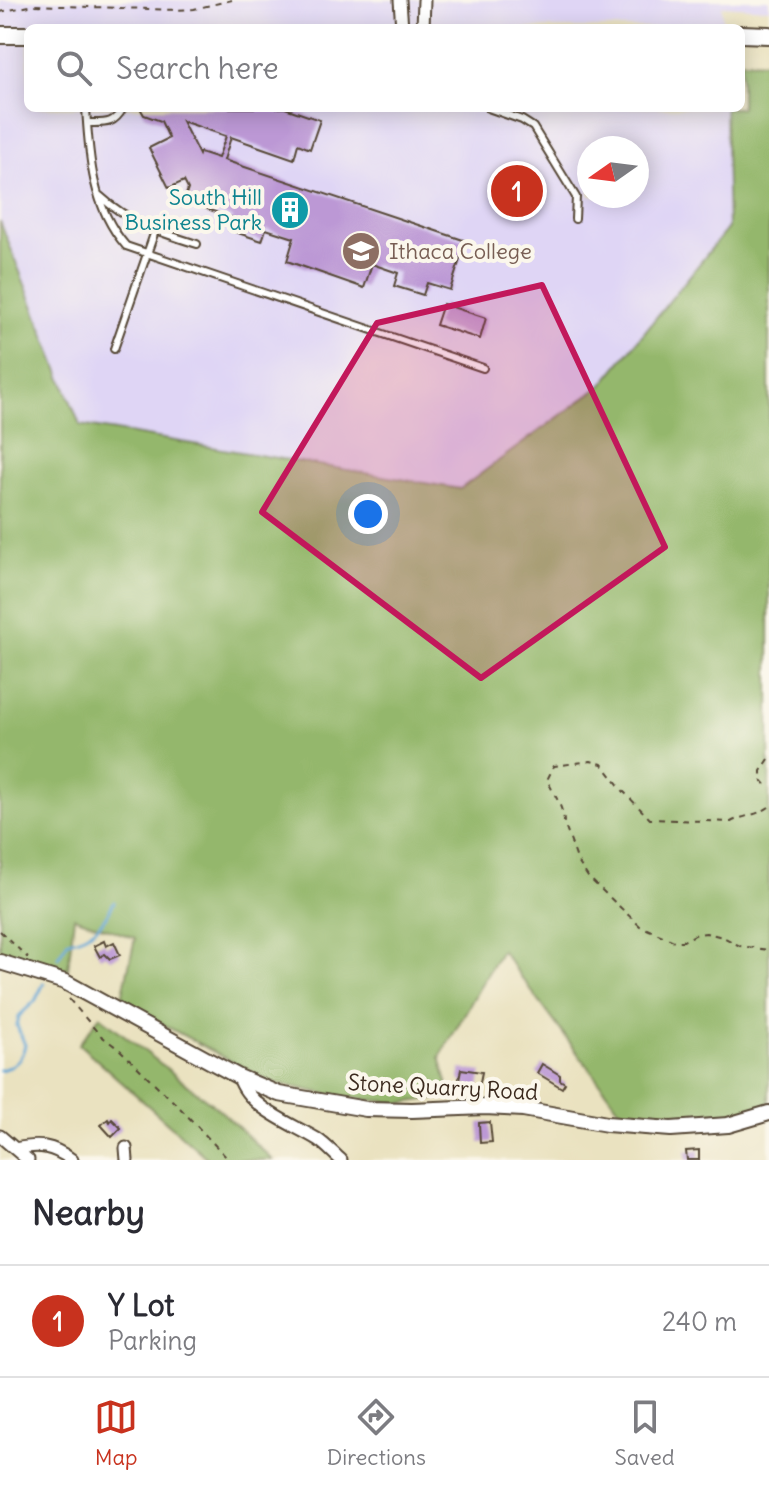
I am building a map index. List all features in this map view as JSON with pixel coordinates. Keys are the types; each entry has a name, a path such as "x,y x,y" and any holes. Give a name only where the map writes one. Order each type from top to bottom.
{"main road":[{"path":"745,34 769,35"},
{"path":"0,35 24,35"}],"street":[{"path":"400,0 402,24"},
{"path":"423,24 424,0"},
{"name":"Stone Quarry Road","path":"0,962 65,982 239,1077 279,1094 366,1109 498,1107 607,1124 671,1129 728,1125 769,1113"},
{"path":"239,1077 242,1088 252,1098 320,1142 341,1160"},
{"path":"0,1136 28,1160"},
{"path":"15,1149 44,1144 72,1160"}],"lane":[{"path":"86,112 90,164 98,194 126,246 483,368"},
{"path":"87,123 105,123 117,118 121,112"},
{"path":"499,112 533,127 576,197 575,219"},
{"path":"98,194 117,212 155,231 197,244"},
{"path":"114,349 155,231"}],"path":[{"path":"0,12 34,5 194,9 232,0"},
{"path":"769,759 761,771 761,779 769,788"},
{"path":"769,807 757,815 731,822 650,819 602,764 591,761 554,766 547,780 554,790 578,862 588,877 609,894 630,919 674,941 706,933 732,940 740,946 769,950"},
{"path":"0,931 46,975"},
{"path":"61,990 100,1035 159,1088 229,1160"}],"highlighted area":[{"path":"542,285 665,547 481,678 262,512 377,323"}],"shaded area":[{"name":"Ithaca College","path":"0,0 769,0 769,9 722,6 723,24 24,24 24,112 725,112 729,228 602,385 460,489 80,425 0,221"}],"green space":[{"path":"745,61 769,62 769,1108 735,1120 689,1122 662,1121 620,1110 501,950 440,1057 451,1097 401,1103 341,1097 270,1082 121,1002 135,938 74,917 68,969 0,954 0,221 80,425 460,489 602,385 728,228 725,112 745,112"},
{"path":"100,1016 222,1112 273,1160 209,1160 79,1044"}],"building":[{"name":"South Hill Business Park","path":"142,112 297,112 320,120 310,149 298,144 294,159 231,137 224,160 466,241 450,290 427,283 423,295 394,286 398,273 372,264 364,288 287,261 294,238 266,229 262,241 229,230 233,218 184,201 188,189 184,181 169,188 149,148 169,138 161,121","holes":["182,121 226,136 218,158 200,152 199,155"]},
{"path":"443,304 486,318 480,339 436,325"},
{"path":"104,941 106,946 114,942 120,955 110,959 105,954 100,957 94,946"},
{"path":"542,1064 560,1075 560,1080 565,1083 562,1088 537,1073"},
{"path":"461,1069 482,1072 479,1087 466,1085 459,1079"},
{"path":"108,1119 121,1128 112,1137 101,1125"},
{"path":"490,1122 492,1142 480,1143 479,1123"},
{"path":"699,1150 699,1160 687,1160 686,1151"}],"waterway":[{"path":"58,957 68,941 97,928 114,902"},
{"path":"0,1070 10,1067 22,1055 25,1045 17,1026 19,1016 35,1001 44,983"}],"place":[{"name":"Y Lot","path":"517,191"},
{"name":"South Hill Business Park","path":"290,210"},
{"name":"Ithaca College","path":"361,251"}]}
